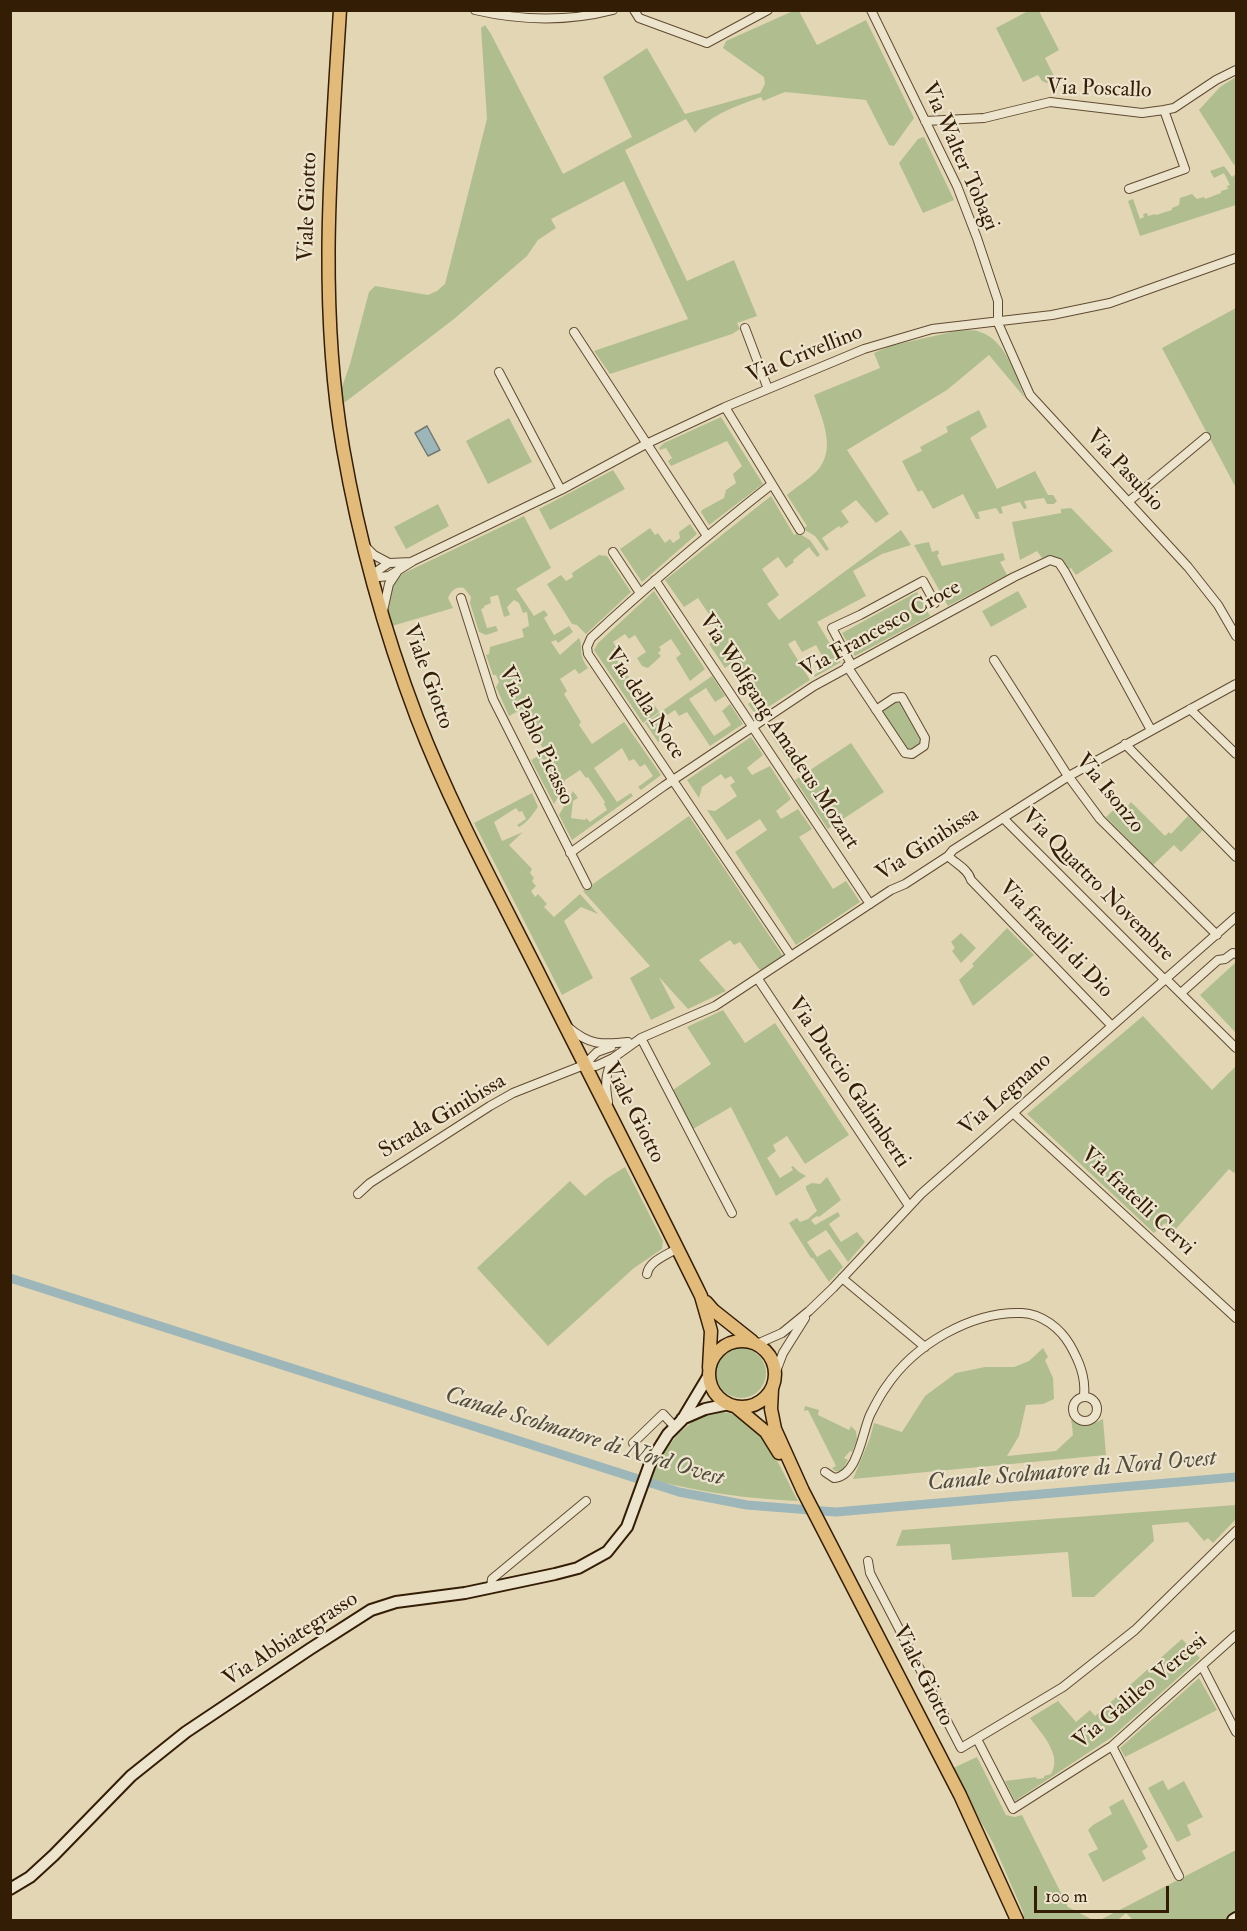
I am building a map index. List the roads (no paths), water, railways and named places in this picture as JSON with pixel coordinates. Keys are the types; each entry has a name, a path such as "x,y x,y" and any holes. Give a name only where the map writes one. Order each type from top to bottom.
{"main road":[{"name":"Viale Giotto","path":"340,12 328,237 330,335 342,446 371,575 418,721 464,825 702,1296 713,1310 768,1353 772,1360 775,1374 771,1410 775,1429 823,1531 960,1795 1017,1920"},
{"name":"Viale Giotto","path":"702,1296 711,1331 709,1372 714,1392 766,1432 803,1491"},
{"path":"709,1372 712,1359 725,1345 741,1340 755,1343"},
{"path":"732,1405 747,1407 758,1403 772,1389"},
{"name":"Viale Giotto","path":"999,1881 1011,1920"}],"street":[{"path":"475,10 539,20 570,19 613,10"},
{"path":"634,10 639,18 707,43 768,10"},
{"name":"Via Walter Tobagi","path":"871,10 957,186 998,302 998,322"},
{"name":"Via Poscallo","path":"925,121 984,118 1050,102 1142,113 1164,111 1174,108 1216,80 1236,70"},
{"name":"Via Poscallo","path":"1129,189 1185,169 1164,111"},
{"name":"Via Crivellino","path":"371,575 389,576 413,561 561,490 646,444 725,407 864,349 932,329 1052,315 1110,303 1236,258"},
{"name":"Via Pasubio","path":"998,322 1030,395 1188,567 1218,605 1236,636"},
{"path":"745,328 768,389"},
{"path":"574,332 707,536"},
{"path":"499,372 561,490"},
{"path":"725,407 800,530"},
{"path":"1128,502 1206,436"},
{"name":"Via della Noce","path":"772,484 655,580 591,638 588,654 790,956"},
{"path":"364,545 374,555 389,563"},
{"path":"613,552 640,593"},
{"name":"Via Francesco Croce","path":"570,853 673,780 849,665 1050,560 1059,563 1065,572 1151,730"},
{"name":"Via Crivellino","path":"371,575 389,563 413,561"},
{"name":"Via Crivellino","path":"383,614 385,595 398,571"},
{"name":"Via Wolfgang Amadeus Mozart","path":"655,580 870,904"},
{"path":"876,710 894,698 902,697 926,738 924,746 912,754 905,753 876,710 849,665 832,628 922,581 935,603"},
{"name":"Via Pablo Picasso","path":"461,598 493,699 587,885"},
{"name":"Via Isonzo","path":"994,660 1069,776 1100,819 1217,935"},
{"name":"Via Ginibissa","path":"584,1065 597,1052 641,1038 715,1006 1069,776 1236,684"},
{"path":"1190,709 1236,754"},
{"path":"1125,744 1236,857"},
{"name":"Via Quattro Novembre","path":"1003,818 1236,1048"},
{"name":"Via fratelli di Dio","path":"948,856 970,874 971,880 1112,1026"},
{"name":"Via Legnano","path":"755,1343 782,1333 809,1311 909,1206 968,1151 1236,917"},
{"path":"1181,993 1218,960 1225,959 1233,953 1236,954"},
{"name":"Via Duccio Galimberti","path":"758,979 909,1206"},
{"name":"Via Ginibissa","path":"562,1022 591,1042 605,1045 628,1042"},
{"path":"641,1038 732,1213"},
{"name":"Via Ginibissa","path":"584,1065 596,1066 613,1058 641,1038"},
{"path":"610,1115 605,1084 613,1058"},
{"name":"Strada Ginibissa","path":"358,1194 370,1183 490,1106 513,1093 584,1065"},
{"name":"Via fratelli Cervi","path":"1013,1113 1236,1318"},
{"path":"647,1274 652,1264 678,1248"},
{"path":"842,1278 925,1347"},
{"name":"Via Legnano","path":"775,1374 783,1353 809,1311"},
{"path":"825,1472 834,1478 844,1476 848,1472 861,1446 870,1415 884,1389 896,1374 925,1347 955,1330 978,1321 1017,1313 1036,1315 1062,1334 1074,1353 1086,1384 1084,1396"},
{"name":"Via Abbiategrasso","path":"10,1889 30,1876 54,1855 131,1776 186,1732 371,1610 396,1602 491,1587 578,1568 607,1552 627,1527 651,1461 679,1423 709,1372"},
{"path":"633,1443 663,1414 679,1423 705,1409 732,1405"},
{"path":"491,1587 492,1579 586,1502"},
{"path":"868,1561 870,1573 961,1748 1063,1686 1135,1630 1236,1531"},
{"name":"Via Galileo Vercesi","path":"977,1739 1013,1809 1112,1746 1236,1635"},
{"path":"1202,1666 1236,1732"},
{"path":"1112,1746 1179,1876"}],"water":[{"path":"427,426 440,450 428,456 415,433"}],"waterway":[{"name":"Canale Scolmatore di Nord Ovest","path":"10,1278 679,1492 747,1505 836,1512 1236,1477"}]}
